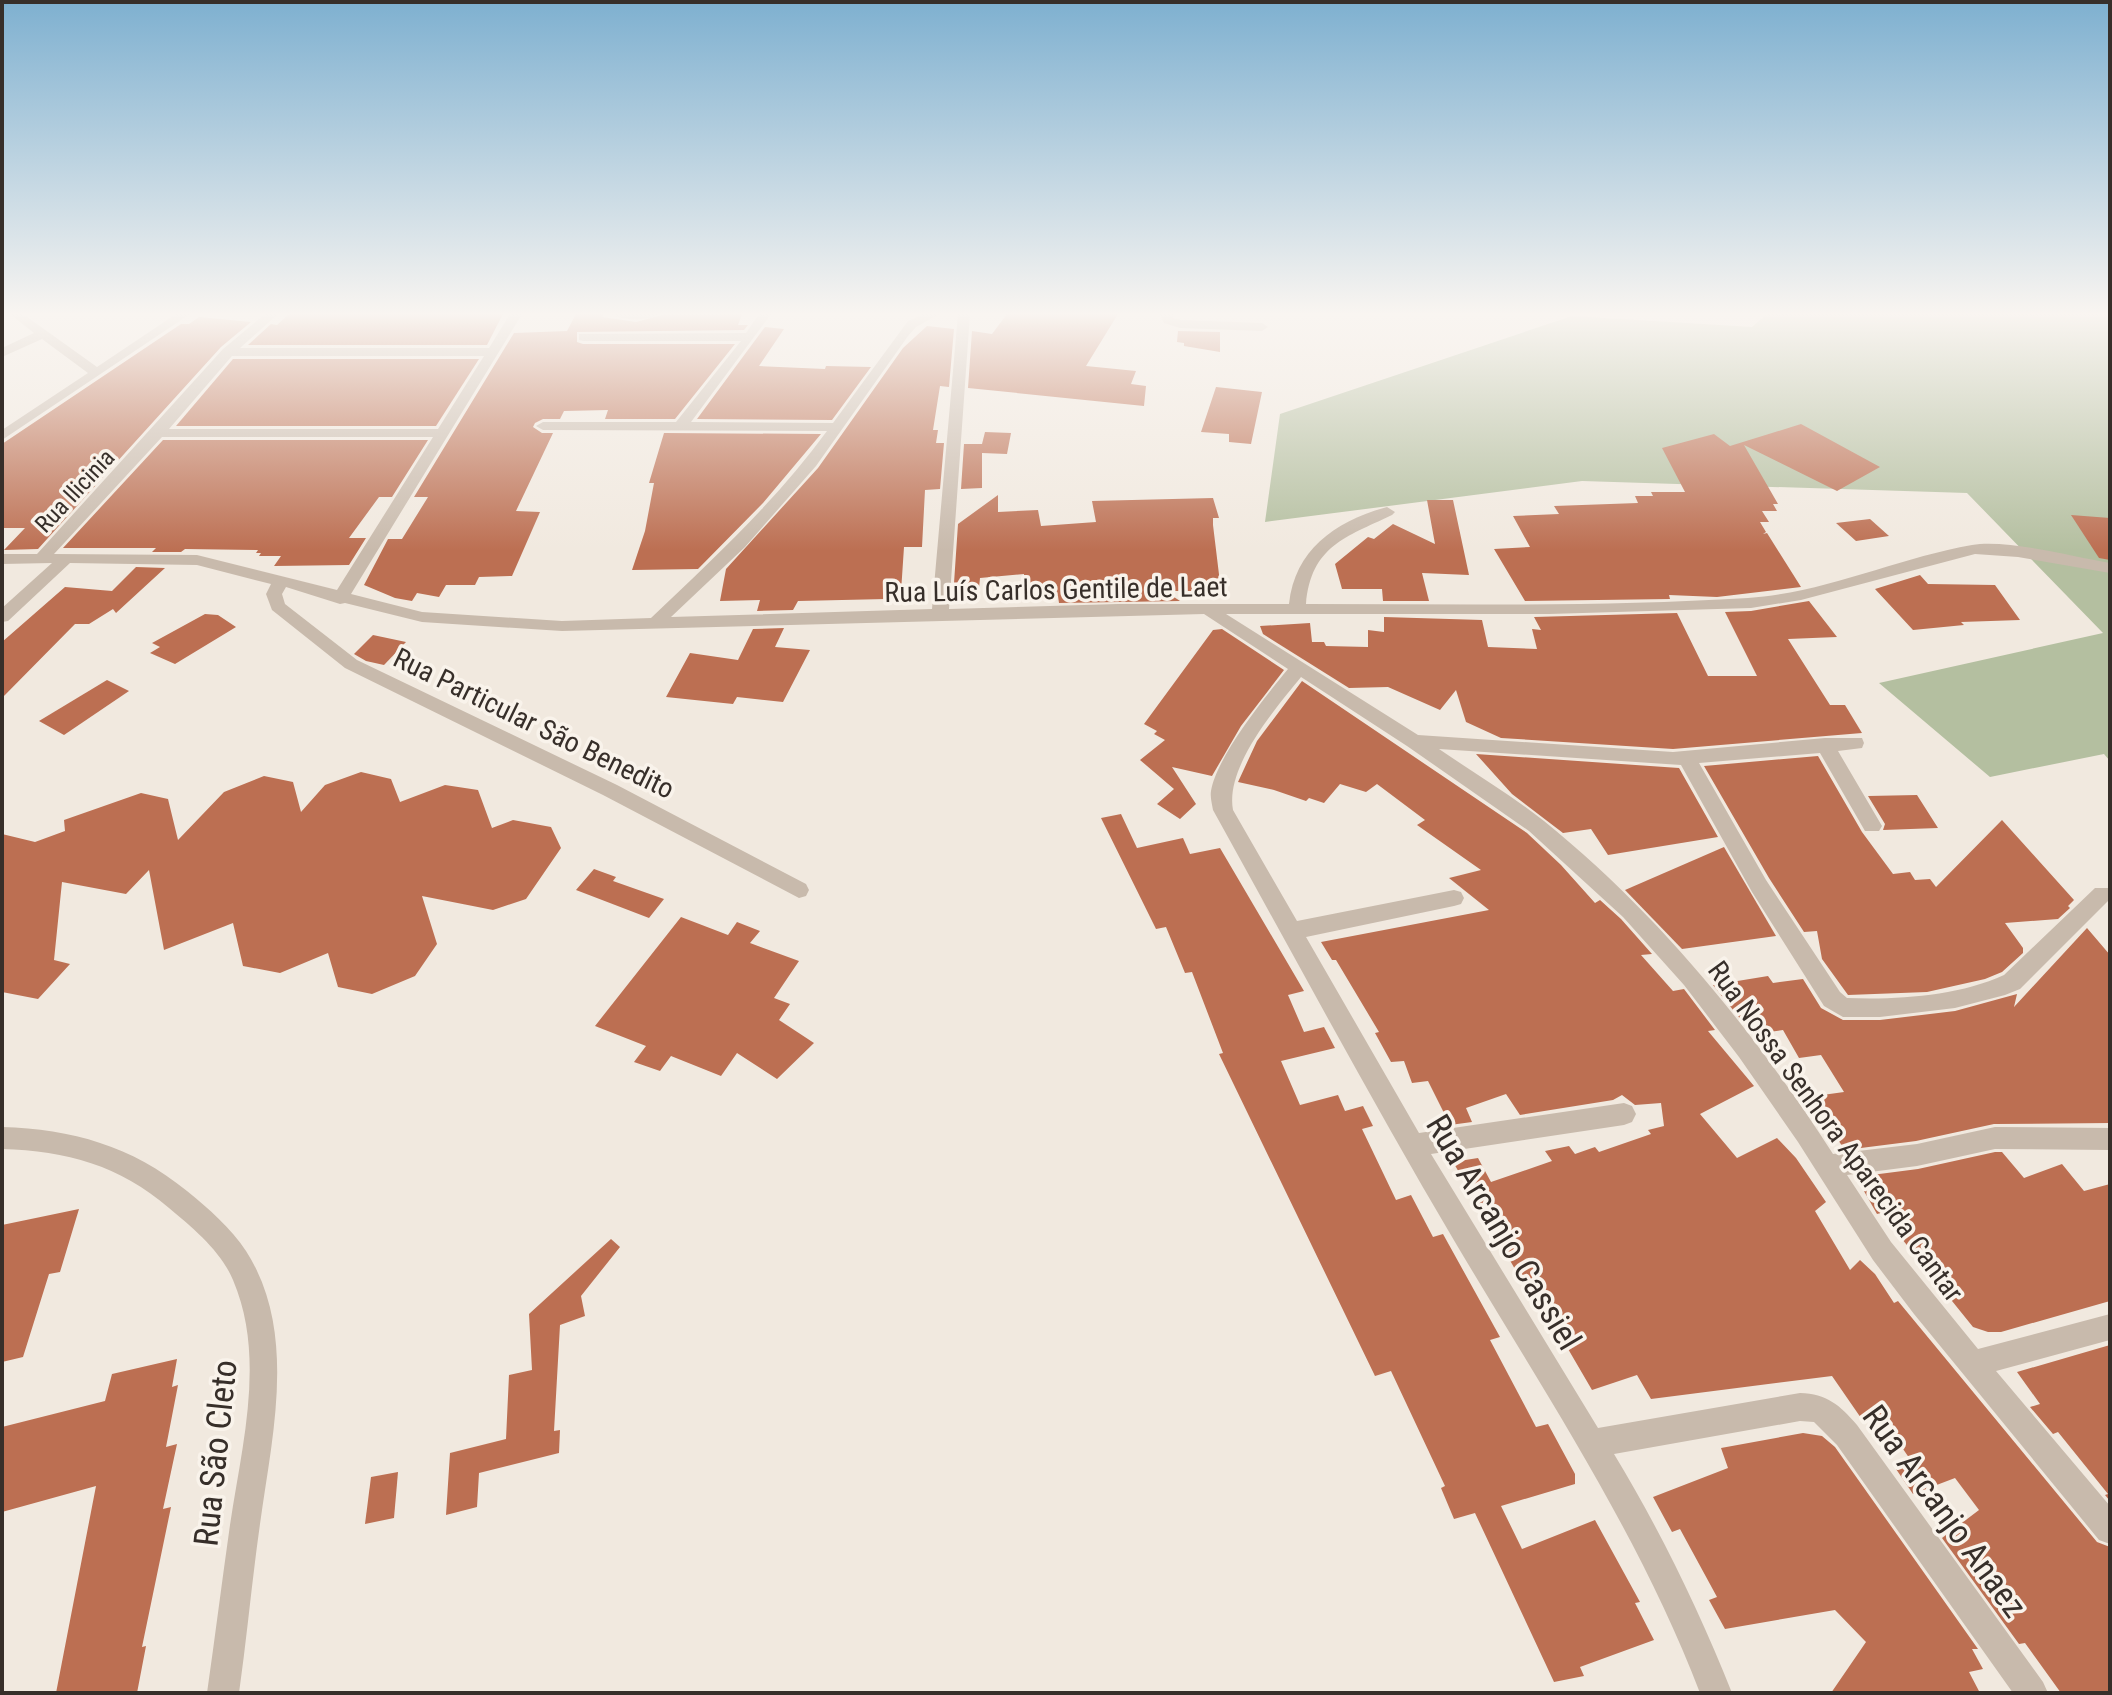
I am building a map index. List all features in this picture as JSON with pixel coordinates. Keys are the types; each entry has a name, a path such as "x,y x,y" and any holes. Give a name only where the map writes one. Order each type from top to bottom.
{"street":[{"path":"2,436 67,393"},
{"name":"Rua Ilicinia","path":"41,559 192,393"},
{"path":"340,599 469,393"},
{"path":"680,427 706,393"},
{"path":"653,625 764,518 838,427 861,393"},
{"path":"940,616 958,393"},
{"path":"543,426 838,427"},
{"path":"158,433 445,433"},
{"path":"1297,611 1298,584 1310,556 1348,531 1387,512"},
{"name":"Rua Luís Carlos Gentile de Laet","path":"2,559 197,560 340,599 422,617 480,623 653,625 1118,609 1549,609 1751,603 1811,593 1975,549 2018,552 2110,568"},
{"path":"2,617 67,558"},
{"name":"Rua Particular São Benedito","path":"281,581 274,594 278,606 351,664 610,790 799,890"},
{"name":"Rua Nossa Senhora Aparecida Cantar","path":"1208,610 1414,741 1546,834 1630,911 1720,1014 1775,1087 1882,1251 1970,1365 2110,1529"},
{"name":"Rua Arcanjo Cassiel","path":"1299,668 1265,709 1228,771 1220,793 1223,810 1413,1145 1626,1502 1695,1639 1716,1693"},
{"path":"1414,741 1582,755 1686,758 1855,743"},
{"path":"1825,745 1872,826"},
{"path":"1686,758 1759,886 1832,999 1843,1007 1949,1000 1998,991 2012,982 2102,894"},
{"path":"1291,931 1454,898"},
{"path":"1413,1145 1624,1114"},
{"name":"Rua São Cleto","path":"2,1138 67,1141 105,1152 152,1177 224,1241 244,1274 259,1325 264,1368 223,1693"},
{"path":"1827,1166 1917,1155 1995,1138 2110,1139"},
{"path":"1970,1365 2110,1327"},
{"name":"Rua Arcanjo Anaez","path":"1590,1444 1769,1410 1818,1408 1833,1418 1847,1435 2032,1693"}],"green space":[{"path":"1342,393 2110,393 2110,761 2104,754 1990,777 1879,683 2103,633 1967,493 1582,481 1265,522 1280,414"}],"building":[{"path":"78,393 179,393 38,549 4,550 25,528 2,528 2,444"},
{"path":"204,393 457,393 436,426 176,426"},
{"path":"477,393 696,393 675,419 605,419 608,410 564,411 560,419 543,419 535,423 533,427 542,433 553,433 516,511 540,512 512,576 479,577 475,585 446,585 439,597 417,593 412,601 395,598 364,585 388,539 402,539 428,497 414,497"},
{"path":"716,393 852,393 832,420 697,419"},
{"path":"871,393 939,393 933,430 938,430 936,443 944,443 940,489 925,490 922,547 904,547 901,592 887,593 886,599 798,601 793,610 757,611 760,600 720,601 726,569 818,468"},
{"path":"1018,393 1145,393 1144,406"},
{"path":"1214,393 1262,393 1251,444 1229,442 1229,434 1201,432"},
{"path":"1801,424 1880,467 1837,491 1744,445 1778,504 1773,504 1777,511 1762,511 1769,522 1760,522 1766,532 1763,534 1767,533 1801,587 1717,597 1669,595 1670,599 1525,601 1494,549 1530,547 1513,516 1559,514 1554,506 1638,503 1635,496 1653,496 1651,492 1685,492 1662,448 1714,434 1730,446"},
{"path":"985,432 1011,433 1007,454 982,453 982,488 961,489 964,444 982,444"},
{"path":"664,433 821,434 763,503 698,569 632,570 645,531 654,483 649,483"},
{"path":"163,440 428,440 392,497 379,497 349,538 366,538 349,565 274,566 281,556 259,556 261,553 256,553 258,550 152,552 156,548 63,548"},
{"path":"998,495 998,512 1038,510 1041,526 1096,522 1092,501 1213,498 1219,518 1213,518 1213,525 1221,591 1165,591 1180,601 1059,603 1058,596 1025,596 1024,574 980,578 978,598 953,598 958,524"},
{"path":"1427,500 1453,500 1469,575 1422,573 1429,601 1383,601 1382,589 1342,589 1335,564 1368,537 1374,539 1393,524 1435,544"},
{"path":"2071,515 2110,518 2110,560 2099,558"},
{"path":"1870,519 1889,536 1856,541 1836,523"},
{"path":"136,567 165,568 116,613 113,609 89,624 75,624 2,698 2,642 65,587 112,591"},
{"path":"1920,575 1928,584 1995,585 2020,620 1961,622 1964,625 1913,630 1875,589"},
{"path":"1809,601 1837,637 1788,639 1830,705 1845,705 1862,733 1673,749 1501,738 1466,722 1456,690 1440,710 1388,687 1349,688 1263,634 1260,626 1310,623 1312,642 1324,642 1326,646 1368,647 1368,630 1384,632 1384,617 1482,620 1488,647 1537,649 1532,629 1541,630 1534,617 1677,613 1708,676 1757,676 1725,612"},
{"path":"205,614 218,615 236,627 175,664 150,653 160,647 152,643"},
{"path":"784,628 775,647 810,650 783,702 737,697 733,704 666,697 690,653 738,660 753,629"},
{"path":"1222,629 1284,670 1241,726 1212,776 1172,767 1196,804 1180,819 1157,804 1174,789 1140,760 1165,740 1144,724 1213,630"},
{"path":"373,635 406,642 384,665 366,661 354,654"},
{"path":"107,680 129,691 64,735 39,721"},
{"path":"1302,681 1527,833 1595,903 1600,900 1621,919 1652,954 1641,955 1673,991 1684,989 1715,1030 1708,1031 1754,1086 1700,1114 1737,1158 1777,1138 1796,1158 1826,1202 1815,1211 1850,1270 1860,1260 1875,1274 1894,1303 1898,1301 2097,1542 2110,1547 2110,1693 2061,1693 2025,1643 2019,1644 1942,1538 1979,1510 1955,1478 1913,1494 1896,1469 1912,1462 1876,1410 1861,1418 1832,1376 1651,1399 1637,1375 1592,1390 1557,1330 1564,1328 1544,1292 1530,1295 1453,1162 1478,1158 1491,1182 1552,1161 1545,1151 1569,1146 1575,1154 1595,1147 1599,1152 1651,1134 1648,1130 1664,1126 1661,1103 1635,1105 1622,1095 1613,1100 1520,1115 1506,1094 1466,1108 1472,1122 1450,1125 1428,1081 1412,1083 1404,1061 1391,1062 1375,1033 1379,1032 1336,960 1332,960 1321,942 1489,910 1449,878 1481,870 1417,825 1425,820 1377,784 1366,792 1340,784 1324,803 1238,782 1257,741"},
{"path":"1476,754 1679,768 1718,837 1608,855 1591,829 1563,833 1512,794"},
{"path":"1818,756 1862,832 1893,874 1910,872 1915,880 1930,879 1936,887 2002,820 2074,900 2068,906 2070,908 2058,919 2005,923 2023,948 2023,953 2002,972 1985,979 1927,992 1848,995 1822,959 1817,931 1804,932 1704,766"},
{"path":"361,772 391,779 400,802 445,785 478,790 492,828 513,820 551,827 561,848 526,899 493,910 422,896 437,944 415,976 372,994 338,987 328,953 280,973 243,966 233,923 164,950 149,870 126,894 62,882 54,960 70,964 38,999 2,992 2,834 35,842 65,831 64,820 141,793 168,799 178,840 224,792 264,776 293,782 301,812 325,785"},
{"path":"1917,795 1938,828 1883,830 1885,824 1868,796"},
{"path":"1121,814 1137,848 1183,838 1190,854 1220,848 1304,991 1288,995 1304,1032 1324,1027 1335,1048 1281,1061 1300,1105 1338,1095 1345,1111 1363,1106 1373,1126 1362,1129 1396,1200 1411,1195 1433,1237 1443,1234 1500,1337 1490,1340 1536,1427 1548,1424 1575,1474 1575,1484 1501,1506 1522,1549 1595,1520 1640,1602 1635,1603 1654,1640 1580,1667 1584,1676 1554,1682 1475,1513 1454,1519 1441,1488 1445,1486 1391,1371 1375,1376 1219,1054 1223,1053 1192,972 1185,973 1166,927 1156,929 1101,818"},
{"path":"1724,847 1776,936 1682,949 1625,890"},
{"path":"594,869 616,877 613,881 664,899 649,918 576,890"},
{"path":"681,917 728,935 737,922 760,931 750,943 799,961 774,998 790,1004 779,1020 814,1043 777,1079 737,1053 721,1076 671,1056 660,1071 634,1062 646,1046 595,1026"},
{"path":"2087,928 2110,955 2110,1123 1994,1124 1916,1141 1845,1150 1808,1097 1844,1092 1821,1055 1799,1058 1783,1030 1769,1032 1764,1024 1746,1026 1713,985 1768,976 1773,983 1803,979 1821,1008 1843,1020 1880,1020 1955,1011 2017,994 2014,1007"},
{"path":"2002,1152 2024,1178 2062,1164 2084,1191 2110,1184 2110,1301 2001,1332 1973,1327 1881,1213 1877,1214 1856,1177 1918,1169"},
{"path":"79,1209 60,1272 49,1274 23,1357 2,1362 2,1225"},
{"path":"611,1239 620,1247 581,1296 585,1316 560,1325 554,1431 560,1430 559,1453 479,1473 477,1507 446,1515 450,1453 506,1439 509,1375 532,1370 529,1314"},
{"path":"2110,1345 2110,1501 2105,1495 2108,1494 2058,1432 2053,1434 2030,1407 2040,1404 2017,1372"},
{"path":"177,1359 172,1387 178,1385 166,1447 177,1444 163,1509 171,1507 142,1647 146,1646 137,1693 56,1693 96,1486 2,1512 2,1427 105,1401 112,1374"},
{"path":"1803,1433 1822,1436 1835,1447 1978,1649 1972,1649 1983,1669 1969,1672 1980,1693 1831,1693 1866,1642 1835,1610 1725,1629 1709,1600 1717,1597 1680,1529 1672,1532 1653,1497 1728,1468 1721,1448"},
{"path":"398,1472 394,1518 365,1524 371,1477"}]}
